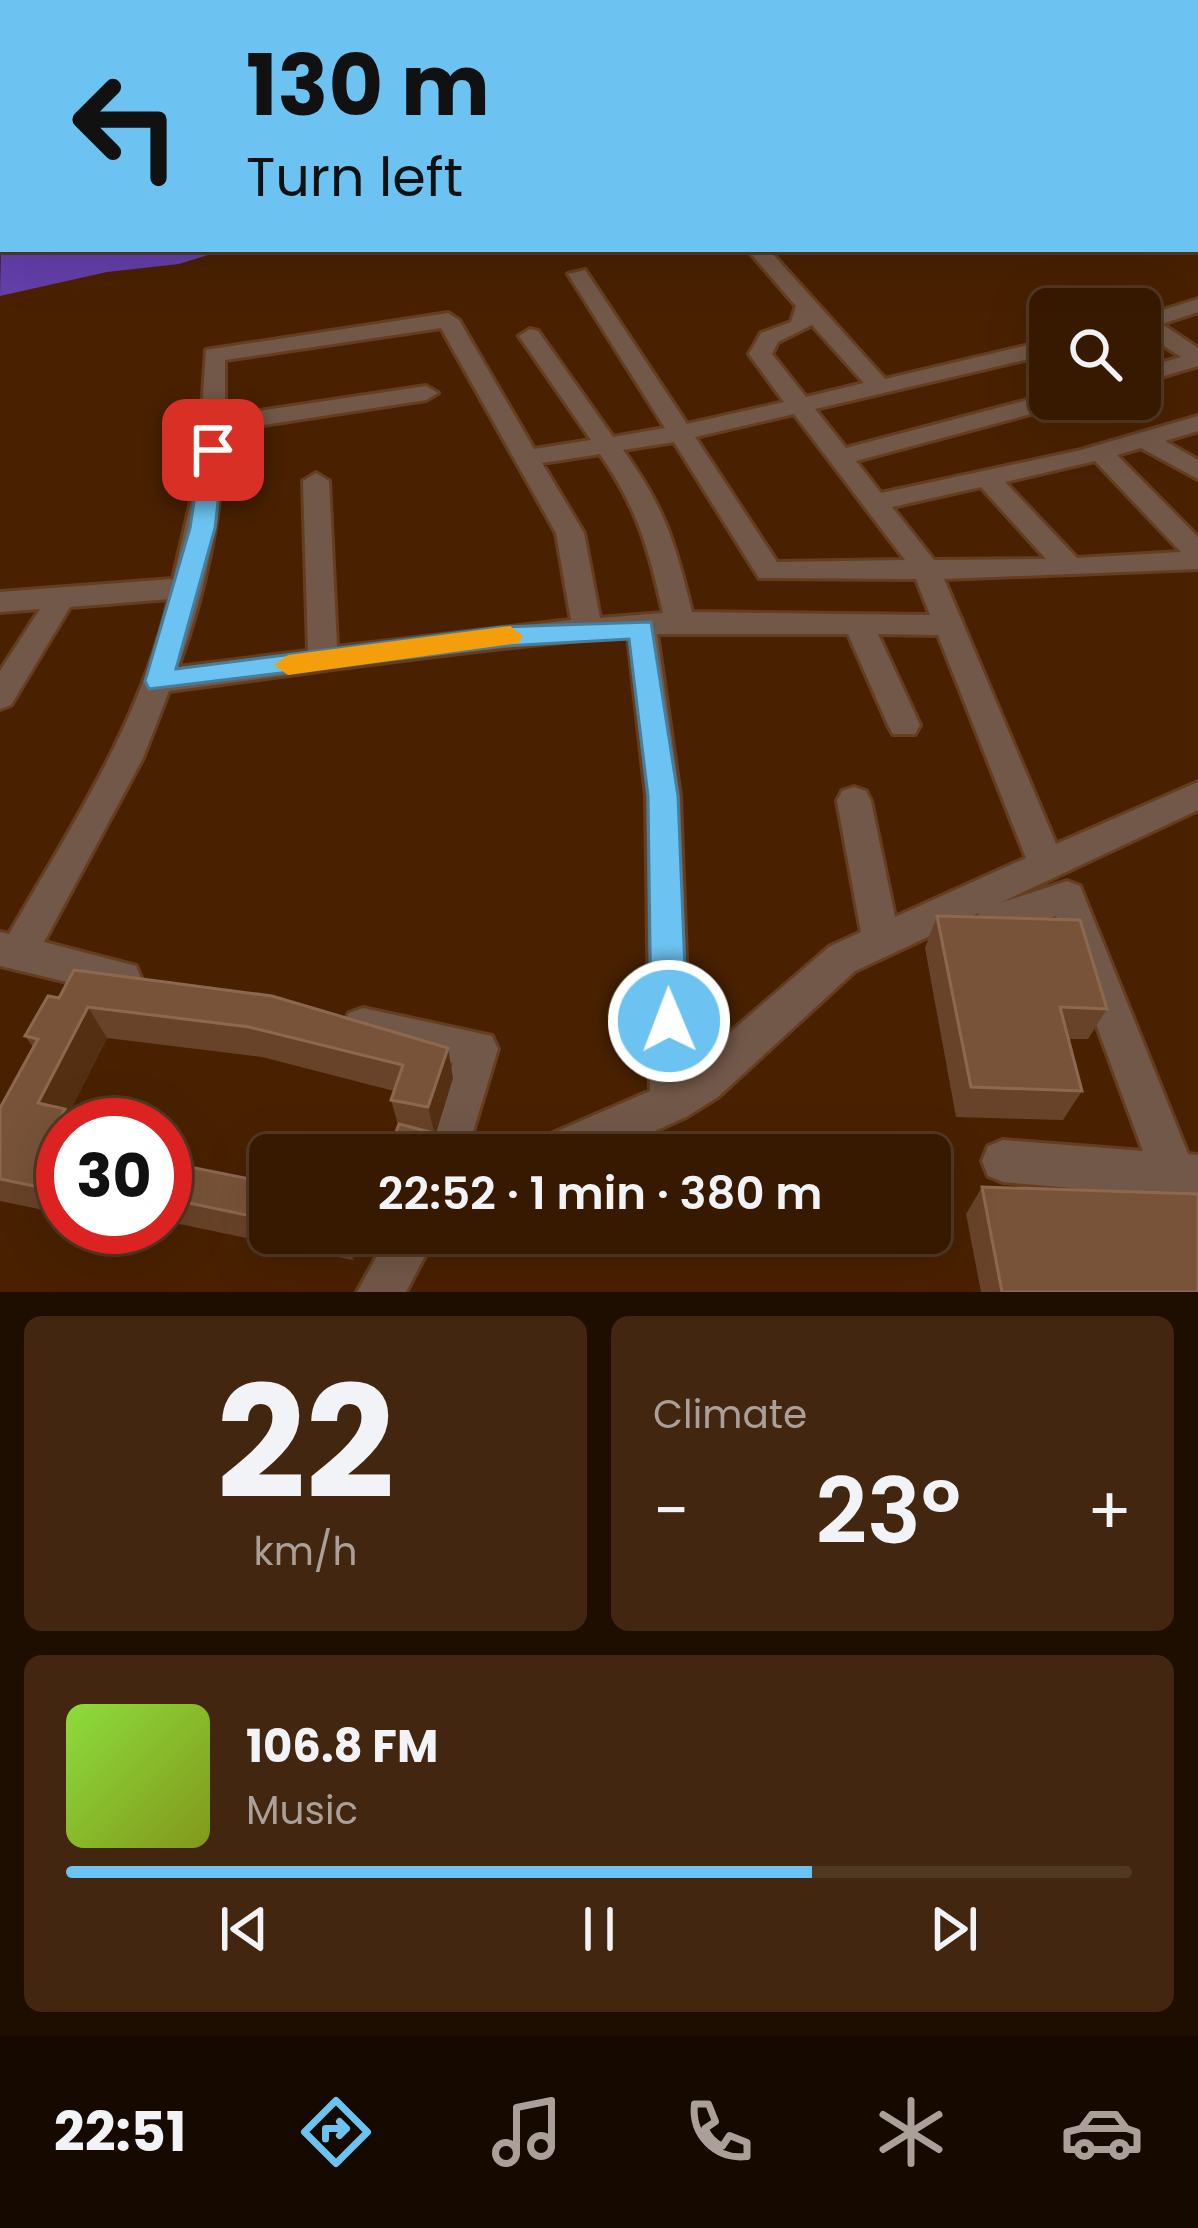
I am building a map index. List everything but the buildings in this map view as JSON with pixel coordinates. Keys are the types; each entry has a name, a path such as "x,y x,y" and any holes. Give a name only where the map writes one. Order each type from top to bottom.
{"street":[{"path":"759,252 882,390"},
{"path":"578,274 769,572 1070,568 1198,556"},
{"path":"1161,317 1198,305"},
{"path":"805,308 798,329 769,338 760,349 837,458 926,569 1045,861"},
{"path":"152,984 9,951 127,758 159,681 202,528 214,425 214,355 442,319 451,323 570,532 588,633"},
{"path":"1161,335 1198,359"},
{"path":"530,336 652,513 680,622"},
{"path":"525,458 677,434 1029,352"},
{"path":"1161,370 1198,359"},
{"path":"214,425 426,394"},
{"path":"837,458 1029,407"},
{"path":"874,503 989,480 1198,423"},
{"path":"1144,440 1198,471"},
{"path":"1100,452 1198,556"},
{"path":"989,480 1070,568"},
{"path":"316,481 323,661"},
{"path":"0,602 188,588"},
{"path":"0,698 61,598"},
{"path":"159,681 502,637 642,629 680,622 860,628 949,625"},
{"path":"860,628 904,725"},
{"path":"642,629 663,796 671,1103"},
{"path":"600,1134 671,1103 703,1083 813,982 881,938 1198,795"},
{"path":"854,801 881,938"},
{"path":"994,921 1067,897 1186,1176 1003,1161"},
{"path":"315,1017 478,1049 452,1134"},
{"path":"380,1292 403,1254"}],"shaded area":[{"path":"1,252 217,252 179,264 107,272 0,296"}],"slow traffic":[{"path":"288,665 510,636"}],"route":[{"path":"213,450 202,528 159,681 527,634 642,629 663,796 669,1021"}]}
